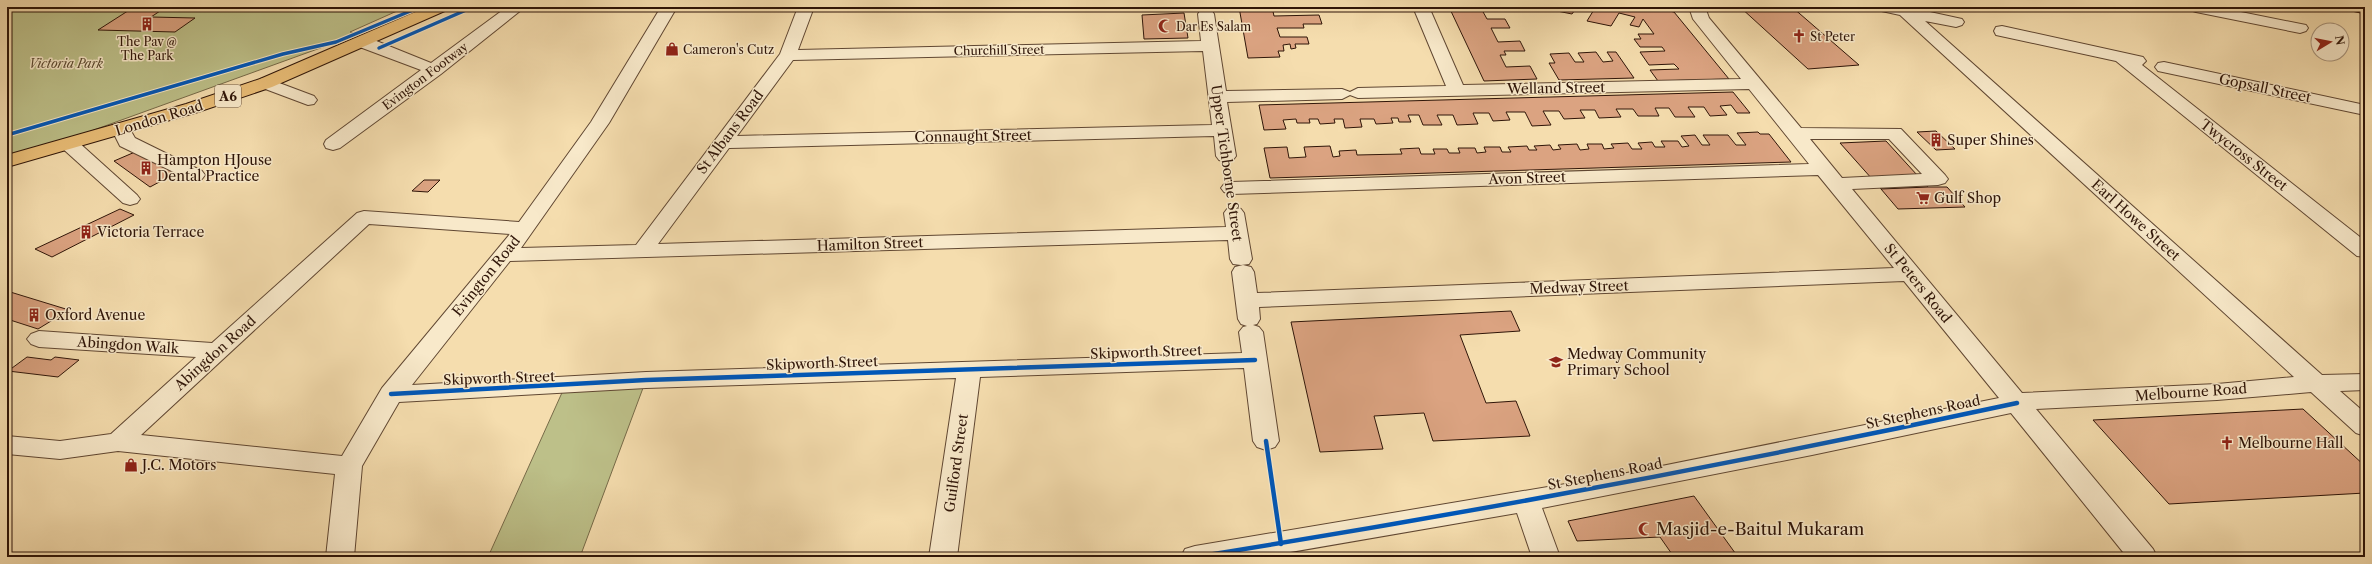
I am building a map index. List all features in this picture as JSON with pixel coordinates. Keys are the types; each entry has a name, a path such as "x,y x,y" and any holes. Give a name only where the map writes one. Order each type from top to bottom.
{"main road":[{"name":"London Road","path":"7,161 121,130 266,83 441,7"}],"street":[{"name":"Evington Footway","path":"333,144 435,70 517,7"},
{"name":"Evington Road","path":"340,557 349,466 391,394 502,255 525,229 600,123 646,48 668,7"},
{"name":"St Albans Road","path":"641,252 788,55 806,7"},
{"path":"1421,7 1457,90"},
{"name":"St Peters Road","path":"1697,7 1701,19 2143,557"},
{"path":"1883,7 1956,22"},
{"path":"2196,7 2223,10 2300,28"},
{"name":"Earl Howe Street","path":"1906,12 2365,428"},
{"name":"Upper Tichborne Street","path":"1206,14 1249,317"},
{"name":"Twycross Street","path":"2002,31 2131,60 2365,251"},
{"path":"363,42 435,70"},
{"name":"Churchill Street","path":"788,55 1211,46"},
{"name":"Gopsall Street","path":"2164,67 2365,110"},
{"path":"266,83 308,100"},
{"name":"Welland Street","path":"1218,97 1457,90 1755,84"},
{"path":"121,130 127,142 195,175"},
{"name":"Connaught Street","path":"723,142 1223,130"},
{"name":"Avon Street","path":"1230,187 1830,176 1938,179 1894,133 1796,134"},
{"path":"70,144 130,199"},
{"name":"Abingdon Road","path":"118,442 364,217 525,229"},
{"name":"Hamilton Street","path":"502,255 1237,233"},
{"name":"Medway Street","path":"1249,317 1912,274"},
{"path":"1249,317 1266,441"},
{"name":"Abingdon Walk","path":"39,339 217,351"},
{"name":"Skipworth Street","path":"391,394 566,386 646,380 1255,360"},
{"name":"Guilford Street","path":"943,557 969,369"},
{"name":"Melbourne Road","path":"2017,403 2216,392 2315,383 2365,382"},
{"name":"St Stephens Road","path":"1195,557 1282,550 1526,500 1883,433 2017,403"},
{"path":"7,445 60,450 118,442 349,466"},
{"path":"1526,500 1546,557"}],"green space":[{"name":"Victoria Park","path":"7,7 406,7 350,32 359,34 80,135 7,155"},
{"path":"646,380 580,557 488,557 565,386"}],"building":[{"name":"The Pav @ The Park","path":"134,7 166,7 151,17 195,18 175,32 98,30"},
{"path":"1239,7 1272,7 1274,16 1319,15 1322,24 1303,24 1304,28 1277,28 1280,37 1307,37 1309,44 1295,44 1296,48 1291,49 1290,44 1283,45 1284,51 1278,51 1280,57 1248,58"},
{"path":"1449,7 1482,10 1487,19 1505,19 1510,28 1491,28 1498,42 1520,41 1525,51 1504,51 1506,55 1500,55 1506,67 1530,66 1537,79 1484,81"},
{"path":"1554,7 1577,7 1572,14 1552,10"},
{"path":"1589,7 1650,7 1674,12 1729,79 1658,81 1650,70 1679,69 1674,64 1649,65 1640,52 1665,51 1662,47 1640,47 1634,39 1641,39 1638,34 1654,34 1643,19 1639,27 1630,25 1635,17 1619,13 1611,26 1587,21 1595,8"},
{"name":"St Peter","path":"1740,7 1792,7 1859,65 1808,69"},
{"path":"2347,7 2365,7 2365,14 2347,10"},
{"name":"Dar Es Salam","path":"1184,13 1188,38 1144,39 1142,15"},
{"path":"1596,52 1603,62 1613,61 1607,52 1616,52 1634,78 1559,80 1549,63 1555,63 1550,54 1569,53 1575,62 1584,62 1578,53"},
{"path":"1733,92 1750,113 1737,113 1731,105 1720,106 1727,115 1710,116 1704,107 1688,107 1695,117 1675,117 1669,108 1655,108 1659,116 1638,116 1633,109 1616,109 1621,117 1599,118 1595,110 1580,110 1585,118 1564,119 1559,111 1543,111 1551,125 1532,126 1525,112 1506,112 1510,120 1493,121 1489,113 1473,113 1478,124 1457,125 1453,115 1437,115 1442,125 1423,125 1419,115 1408,115 1411,122 1399,122 1398,118 1391,118 1393,123 1376,124 1374,119 1360,119 1362,127 1345,128 1343,119 1334,119 1335,123 1320,124 1318,119 1309,119 1310,123 1297,123 1296,119 1283,120 1286,129 1264,130 1259,105"},
{"name":"Super Shines","path":"1936,131 1955,149 1936,150 1917,132"},
{"path":"1758,132 1760,134 1769,134 1791,162 1270,178 1264,148 1287,147 1289,158 1306,157 1304,147 1330,146 1333,157 1340,156 1339,151 1356,150 1357,155 1402,154 1400,149 1419,148 1421,154 1435,154 1433,149 1447,149 1449,153 1460,153 1458,148 1475,148 1477,153 1486,152 1484,147 1500,147 1502,152 1511,152 1508,147 1527,146 1529,150 1537,150 1534,146 1550,145 1553,150 1561,149 1558,145 1577,144 1580,150 1589,149 1587,144 1602,144 1604,149 1614,148 1611,144 1628,143 1632,149 1642,149 1638,143 1652,142 1655,147 1665,147 1661,141 1678,141 1682,147 1689,146 1681,136 1695,135 1702,145 1710,145 1703,135 1728,135 1736,145 1746,145 1737,133"},
{"path":"1886,141 1928,187 1881,189 1840,143"},
{"name":"Hampton HJouse Dental Practice","path":"142,149 176,173 150,187 114,161"},
{"path":"424,180 440,180 428,192 412,191"},
{"name":"Gulf Shop","path":"1947,187 1965,207 1898,209 1881,189"},
{"name":"Victoria Terrace","path":"120,209 134,215 52,257 35,249"},
{"name":"Oxford Avenue","path":"7,291 69,310 38,329 7,319"},
{"path":"1511,311 1520,331 1460,335 1486,403 1516,401 1530,436 1433,441 1424,413 1374,416 1383,449 1320,452 1291,322"},
{"path":"27,357 51,360 55,357 79,360 58,377 8,371"},
{"name":"Melbourne Hall","path":"2303,409 2365,466 2365,493 2169,504 2093,420"},
{"name":"Masjid-e-Baitul Mukaram","path":"1694,496 1738,557 1674,557 1660,537 1577,541 1568,521"}],"cycle path":[{"path":"7,135 283,54 336,42 420,7"},
{"path":"379,48 473,7"},
{"path":"391,394 565,386 646,380 1255,360"},
{"path":"1195,557 1401,523 1710,467 2017,403"},
{"path":"1266,441 1281,544"}],"place":[{"name":"The Pav @ The Park","path":"147,24"},
{"name":"Dar Es Salam","path":"1165,26"},
{"name":"St Peter","path":"1799,36"},
{"name":"Cameron's Cutz","path":"672,49"},
{"name":"Super Shines","path":"1936,140"},
{"name":"Hampton HJouse Dental Practice","path":"146,168"},
{"name":"Gulf Shop","path":"1923,198"},
{"name":"Victoria Terrace","path":"86,232"},
{"name":"Oxford Avenue","path":"34,315"},
{"name":"Medway Community Primary School","path":"1556,362"},
{"name":"Melbourne Hall","path":"2227,443"},
{"name":"J.C. Motors","path":"131,465"},
{"name":"Masjid-e-Baitul Mukaram","path":"1645,529"}]}
